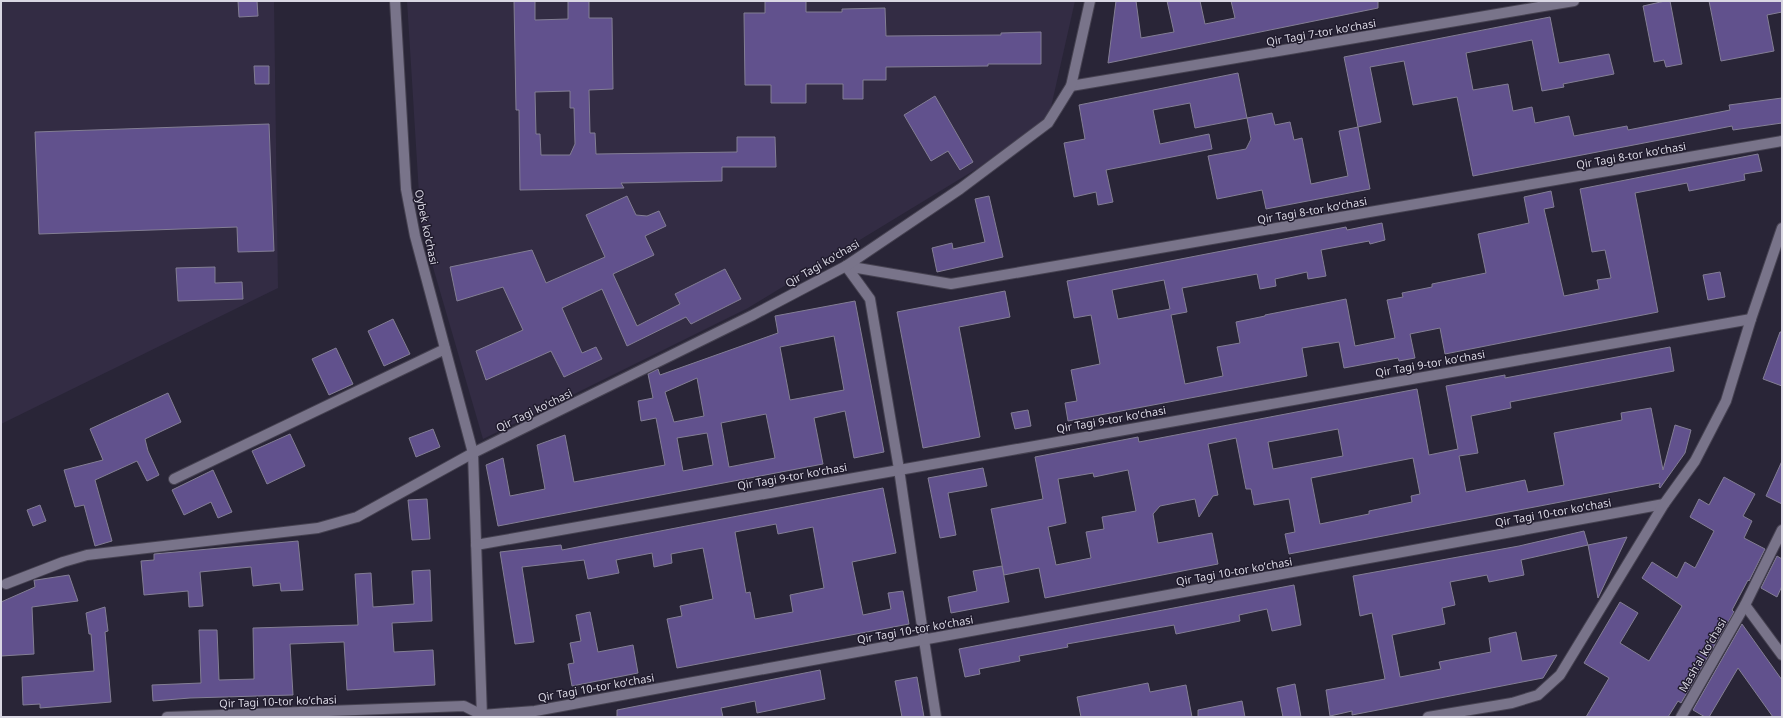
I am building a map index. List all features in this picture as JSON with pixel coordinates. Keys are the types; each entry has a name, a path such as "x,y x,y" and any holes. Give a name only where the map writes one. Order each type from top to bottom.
{"street":[{"name":"Oybek ko'chasi","path":"396,1 406,189 415,236 473,453 482,716"},
{"name":"Qir Tagi ko'chasi","path":"6,584 63,562 87,555 318,528 356,517 473,453 753,315 846,266 960,188 1048,123 1071,86 1090,1"},
{"name":"Qir Tagi 7-tor koʼchasi","path":"1071,86 1574,1"},
{"name":"Qir Tagi 8-tor koʼchasi","path":"846,266 951,284 1782,141"},
{"path":"1428,717 1512,703 1538,694 1560,675 1664,504 1695,461 1726,401 1751,319 1782,228"},
{"path":"846,266 870,299 899,469 936,717"},
{"name":"Qir Tagi 9-tor koʼchasi","path":"476,545 1751,319"},
{"path":"174,479 445,349"},
{"name":"Qir Tagi 10-tor koʼchasi","path":"167,717 464,706 482,716 535,711 1664,504"},
{"name":"Mashʻal koʻchasi","path":"1681,717 1745,605 1782,530"},
{"path":"1745,605 1782,655"}],"shaded area":[{"path":"1,1 274,1 278,288 1,424"},
{"path":"407,1 1075,1 1049,116 978,168 748,308 483,439 421,226"}],"building":[{"path":"238,1 257,1 258,16 239,17"},
{"path":"514,1 535,1 535,20 568,19 568,1 589,1 589,18 612,18 613,89 589,90 590,133 595,133 596,154 737,152 737,137 775,137 776,167 722,167 722,181 621,183 624,188 520,190 519,110 516,110","holes":["570,91 570,108 574,108 575,144 570,155 541,155 540,134 536,134 535,92"]},
{"path":"765,1 806,1 806,12 842,12 842,9 885,8 886,36 1001,35 1001,33 1041,32 1041,64 886,67 886,80 863,80 863,99 843,99 843,84 806,84 806,103 771,103 771,85 745,85 744,13 765,13"},
{"path":"1116,1 1136,1 1141,38 1174,32 1167,1 1200,1 1205,24 1235,18 1231,1 1378,1 1378,8 1108,63"},
{"path":"1670,1 1682,64 1666,67 1664,60 1654,62 1643,6"},
{"path":"1709,1 1782,1 1782,12 1767,15 1774,51 1721,61"},
{"path":"1550,17 1559,63 1609,54 1614,74 1563,84 1564,87 1542,91 1532,40 1466,53 1473,90 1508,84 1513,111 1532,107 1535,123 1569,116 1574,136 1627,126 1628,130 1730,110 1729,105 1782,98 1782,123 1733,130 1732,126 1473,176 1457,97 1413,105 1404,61 1370,67 1381,122 1358,127 1344,57"},
{"path":"254,66 269,66 269,84 255,84"},
{"path":"1238,73 1247,118 1195,128 1190,103 1153,110 1160,144 1209,134 1212,149 1106,170 1113,202 1098,205 1096,192 1074,197 1064,143 1085,139 1079,105"},
{"path":"935,96 973,162 960,170 948,151 931,161 904,115"},
{"path":"1272,113 1275,125 1290,122 1294,140 1302,138 1311,184 1348,176 1339,131 1358,127 1370,189 1266,209 1262,190 1217,199 1208,156 1246,149 1251,139 1247,118"},
{"path":"269,124 274,251 238,252 237,227 39,234 35,132"},
{"path":"1758,154 1762,171 1744,174 1745,180 1689,191 1687,183 1635,193 1658,312 1445,354 1440,328 1410,334 1415,358 1399,361 1398,358 1344,368 1339,342 1302,348 1307,376 1068,421 1065,403 1077,401 1071,370 1100,364 1091,315 1074,318 1067,281 1346,227 1347,230 1382,223 1385,240 1370,244 1369,241 1321,250 1326,276 1308,279 1307,272 1275,279 1276,286 1260,289 1257,274 1182,288 1187,312 1171,315 1185,384 1223,376 1217,347 1240,343 1236,322 1265,315 1346,299 1355,346 1395,338 1387,300 1403,297 1402,293 1432,287 1432,284 1486,273 1478,234 1529,223 1524,197 1551,191 1554,207 1544,209 1564,296 1599,289 1597,280 1611,278 1605,250 1592,252 1580,189","holes":["1164,280 1170,309 1118,319 1112,290"]},
{"path":"627,196 636,215 647,216 659,211 666,226 645,236 654,255 613,274 637,326 680,304 675,294 725,269 741,299 691,324 686,317 627,346 602,289 562,308 582,353 596,347 602,359 564,377 551,351 486,380 476,351 523,330 503,287 457,301 450,267 532,250 546,283 605,257 586,215"},
{"path":"989,196 1003,257 937,272 932,248 952,243 953,249 985,242 975,199"},
{"path":"215,267 215,283 242,282 243,299 178,301 176,268"},
{"path":"1720,272 1725,297 1708,300 1703,275"},
{"path":"1005,291 1010,317 959,327 980,437 923,448 897,312"},
{"path":"855,301 884,452 854,458 845,411 814,418 823,464 498,526 486,465 503,458 510,496 545,489 537,445 565,435 574,482 665,465 656,418 641,421 638,401 653,398 648,374 658,369 660,375 778,333 775,316","holes":["834,336 844,390 790,400 780,347","697,378 704,416 674,422 665,392","766,414 775,458 729,467 721,423","707,433 713,465 683,471 677,438"]},
{"path":"393,319 410,354 384,366 368,331"},
{"path":"1780,332 1782,332 1782,386 1763,379"},
{"path":"1670,347 1674,371 1510,402 1511,408 1471,416 1478,453 1459,456 1466,492 1525,480 1528,492 1564,485 1554,433 1622,420 1621,413 1651,408 1663,470 1675,425 1691,430 1685,453 1660,488 1660,483 1289,554 1285,534 1295,532 1289,499 1254,505 1251,489 1246,489 1236,438 1208,444 1218,495 1213,496 1199,517 1195,499 1160,506 1153,514 1158,543 1212,533 1218,564 1045,598 1039,568 1004,575 991,509 1043,499 1035,457 1138,437 1139,442 1417,389 1429,455 1458,449 1446,386 1505,375 1505,378","holes":["1338,429 1343,456 1273,469 1268,442","1413,458 1420,494 1411,496 1412,502 1369,511 1369,514 1320,524 1311,478","1128,470 1136,511 1102,517 1104,529 1086,532 1091,558 1056,565 1048,527 1066,523 1058,479 1093,473 1094,477"]},
{"path":"336,348 353,384 329,395 312,359"},
{"path":"168,393 181,422 145,439 148,451 159,475 147,481 137,461 95,480 112,541 95,546 84,505 75,507 64,470 103,460 90,429"},
{"path":"1028,410 1031,426 1015,429 1011,413"},
{"path":"433,429 440,447 416,457 409,438"},
{"path":"290,434 305,466 267,484 252,451"},
{"path":"1782,461 1782,504 1766,496"},
{"path":"983,468 987,486 948,493 956,535 940,538 928,478"},
{"path":"213,470 232,512 218,518 211,502 184,515 172,490"},
{"path":"1724,477 1755,494 1743,516 1752,521 1744,538 1765,549 1732,610 1734,612 1681,703 1678,701 1668,717 1586,717 1609,678 1584,663 1620,602 1638,613 1620,643 1649,661 1682,606 1642,578 1652,562 1677,578 1685,562 1695,568 1714,531 1690,517 1699,499 1709,505"},
{"path":"883,488 896,553 852,562 863,615 891,609 888,593 903,591 909,624 677,668 667,619 682,616 680,606 713,599 703,548 671,554 672,563 654,567 652,553 616,560 619,573 588,579 584,560 522,567 534,642 515,644 500,552 561,545 562,550","holes":["776,524 778,534 813,527 824,588 790,595 793,612 755,619 750,592 746,593 735,532"]},
{"path":"427,499 430,539 412,540 408,500"},
{"path":"40,505 46,521 33,526 27,510"},
{"path":"1584,531 1588,545 1521,560 1524,575 1489,582 1487,575 1450,582 1455,605 1442,608 1445,624 1392,635 1400,677 1441,669 1439,662 1491,652 1489,638 1516,632 1522,661 1557,655 1543,678 1352,715 1352,711 1330,716 1326,690 1385,679 1372,613 1360,616 1353,576 1519,546"},
{"path":"1627,537 1598,598 1588,545"},
{"path":"298,541 303,590 281,591 280,583 253,586 251,567 200,572 203,606 189,607 188,591 144,595 141,561 154,560 154,554"},
{"path":"1777,556 1782,559 1782,586 1777,597 1761,588"},
{"path":"1002,566 1009,602 951,613 948,597 977,591 973,571"},
{"path":"430,570 432,621 392,623 394,652 433,650 435,685 347,690 344,642 290,644 293,695 190,698 153,701 152,685 201,683 199,630 217,630 219,680 254,679 253,628 358,625 355,574 371,573 373,607 414,604 412,571"},
{"path":"69,575 78,601 32,607 34,654 1,656 1,602 35,587 34,580"},
{"path":"1294,585 1301,625 1272,631 1267,609 1239,615 1240,621 1176,634 1174,625 1067,644 1068,647 1019,656 1020,661 979,669 980,674 965,677 959,649"},
{"path":"105,607 108,631 105,632 111,702 40,708 40,704 23,705 22,677 94,671 91,634 89,634 86,613"},
{"path":"590,612 598,652 633,645 638,673 572,686 568,664 574,663 570,643 581,641 576,615"},
{"path":"1742,624 1782,680 1782,717 1773,717 1738,668 1709,717 1705,717 1693,710"},
{"path":"820,670 825,699 757,713 755,701 721,708 723,717 617,717 617,710"},
{"path":"917,677 924,717 902,717 895,681"},
{"path":"1148,683 1150,692 1186,685 1192,717 1081,717 1077,697"},
{"path":"1295,684 1301,717 1283,717 1277,688"},
{"path":"1242,701 1245,717 1198,717 1198,710"}]}
